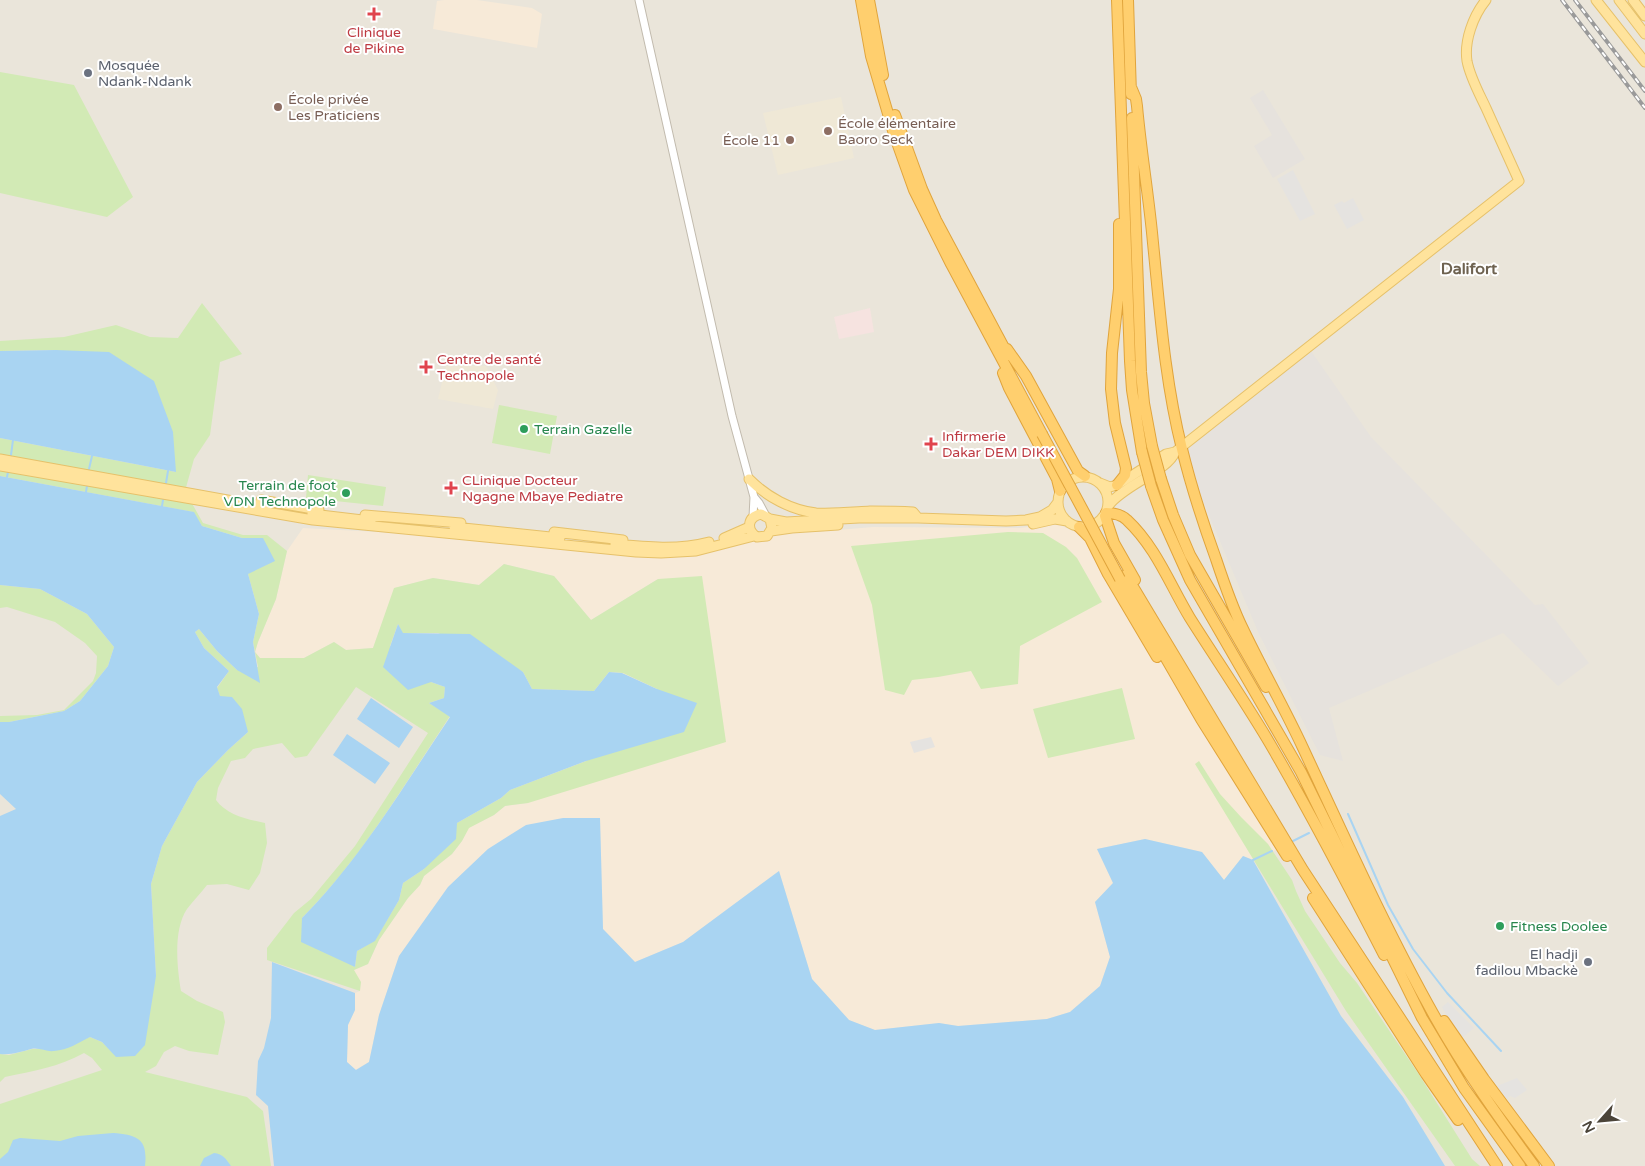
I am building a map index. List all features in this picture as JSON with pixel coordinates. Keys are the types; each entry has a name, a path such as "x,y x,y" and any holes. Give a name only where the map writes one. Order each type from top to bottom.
{"highway":[{"path":"861,0 871,56 902,158 925,214 1122,577 1327,920 1426,1074 1489,1166"},
{"path":"869,0 883,74 909,155 936,220 994,338 1009,388 1058,479 1060,491"},
{"path":"1117,0 1132,390 1142,452 1151,486 1169,536 1190,580 1301,772 1422,1018"},
{"path":"1128,0 1141,372 1144,403 1152,446 1161,479 1185,545 1197,569 1312,766"},
{"path":"1131,87 1138,106 1141,150 1150,212 1167,376 1178,450 1229,596 1408,968 1457,1054 1534,1166"},
{"path":"1117,485 1125,475 1126,462 1112,407 1111,360 1119,289 1119,200 1124,184"},
{"path":"994,338 1026,376 1078,471 1085,476"},
{"path":"1497,1166 1323,901 1205,716 1192,678 1114,543 1107,511 1118,514 1126,519 1142,537 1163,568 1189,616 1268,742 1346,881 1404,992 1464,1088 1520,1166"},
{"path":"1079,527 1090,538 1118,591 1176,689 1205,716"},
{"path":"1408,968 1484,1079 1549,1166"}],"main road":[{"path":"0,466 357,526 636,552 696,551 754,536 764,537 771,531 858,524 1012,527 1055,519 1079,527 1090,526 1102,521 1121,492 1172,459 1178,450 1519,181 1474,82 1467,61 1468,36 1475,18 1486,0"},
{"path":"1596,0 1645,62"},
{"path":"1620,0 1645,34"},
{"path":"1633,0 1645,16"},
{"path":"1067,522 1062,516 1058,502 1060,491 1068,481 1085,476 1110,487 1117,485 1166,454 1178,450"},
{"path":"0,459 214,498 315,514 362,520 504,531 626,545 661,547 704,543 725,538 749,527"},
{"path":"749,479 765,494 784,504 816,513"},
{"path":"1099,482 1107,492 1107,511"},
{"path":"214,498 227,494 337,512 484,524 654,542 661,547"},
{"path":"754,536 749,527 753,517 758,515 780,521 918,518 1004,521 1040,517 1052,510 1058,502"},
{"path":"794,521 797,518 816,513 880,511 913,512 918,518"},
{"path":"768,517 772,525 771,531"},
{"path":"484,524 504,531"}],"street":[{"path":"639,0 732,416 754,497 753,517"},
{"path":"754,497 768,517"}],"shaded area":[{"path":"0,0 1645,0 1645,1166 0,1166"},
{"path":"477,0 532,8 542,14 537,48 433,29 437,1"},
{"path":"1263,90 1305,159 1273,178 1254,146 1272,135 1250,98"},
{"path":"841,97 854,158 778,175 763,113"},
{"path":"1293,170 1315,214 1300,221 1277,179"},
{"path":"1353,198 1364,220 1347,229 1334,205 1342,201 1344,203"},
{"path":"870,308 874,332 839,339 834,317"},
{"path":"1311,351 1371,437 1535,605 1543,604 1589,663 1558,686 1503,633 1329,708 1343,761 1320,755 1259,634 1201,496 1186,449"},
{"path":"446,366 486,366 498,390 493,409 438,399"},
{"path":"1058,524 1080,534 1101,556 1276,850 1253,860 1243,856 1224,880 1202,852 1145,839 1097,849 1113,883 1095,902 1110,957 1100,986 1070,1012 1047,1019 958,1026 939,1023 875,1030 849,1020 812,979 779,871 683,942 635,962 603,929 600,818 488,849 448,887 399,956 379,1015 369,1062 355,1070 347,1062 348,1025 355,1010 355,993 360,991 354,970 368,964 379,940 408,898 420,885 424,876 452,854 462,841 468,828 494,815 505,806 528,803 658,579 591,620 554,576 504,564 479,585 433,578 395,588 373,648 346,650 334,642 304,658 260,658 255,652 276,599 287,551 303,528 434,535 592,552 668,557 700,553 786,532 814,532 873,527 1019,528"},
{"path":"931,737 935,747 914,753 910,742"},
{"path":"1448,1002 1474,1028 1461,1039 1442,1007"},
{"path":"1517,1078 1527,1090 1515,1098 1510,1096 1506,1099 1497,1086"}],"green space":[{"path":"0,72 74,85 133,197 107,217 0,193"},
{"path":"202,303 242,354 220,362 210,435 194,459 185,491 203,523 243,535 267,535 287,551 276,599 255,652 253,642 259,614 248,574 263,538 242,538 202,526 193,512 0,476 0,438 176,472 56,350 0,351 0,341 64,337 116,325 150,337 178,338"},
{"name":"Terrain Gazelle","path":"499,405 557,416 550,454 492,443"},
{"name":"Terrain de foot VDN Technopole","path":"308,475 386,487 383,506 306,498"},
{"path":"1008,532 1043,533 1066,547 1077,558 1102,602 1020,646 1018,684 981,689 971,671 912,680 904,695 885,690 872,605 851,546"},
{"path":"504,564 554,576 591,620 658,579 702,576 726,742 528,803 505,806 494,815 469,828 452,854 424,876 420,885 408,898 379,940 368,964 354,970 361,982 360,991 267,960 267,948 294,913 311,899 355,846 428,733 356,687 307,756 295,758 282,743 253,749 245,758 231,761 218,788 216,800 231,813 265,823 267,843 260,873 249,890 227,884 207,885 187,909 180,927 177,949 181,991 197,1001 223,1012 225,1022 218,1055 189,1051 175,1046 164,1052 156,1066 145,1072 247,1097 263,1111 271,1166 0,1166 0,1104 102,1070 92,1058 84,1053 55,1065 5,1077 0,1082 0,1054 9,1055 32,1049 52,1051 90,1037 102,1042 117,1057 156,976 151,884 162,846 197,782 248,732 220,696 217,688 229,671 204,648 195,632 199,629 217,651 237,670 258,667 255,652 260,658 304,658 334,642 346,650 373,648 394,588 433,578 479,585","holes":["398,624 402,633 438,633 523,672 532,689 594,691 609,672 623,673 657,689 586,761 510,790 501,798 457,823 424,869 403,883 399,900 375,940 357,951 355,967 302,918 344,871 363,846 399,795 450,716 429,703 444,698 445,687 431,682 390,646"]},
{"path":"0,585 40,589 87,614 114,647 108,666 80,701 64,711 9,722 0,722 0,716 37,715 64,710 93,681 96,673 97,656 85,643 55,622 7,607 0,608"},
{"path":"1122,688 1135,739 1048,758 1033,709"},
{"path":"1199,761 1220,794 1268,844 1292,880 1305,911 1418,1073 1472,1159 1480,1166 1455,1166 1346,1011 1195,764"}],"water":[{"path":"56,350 109,352 154,381 173,432 176,472 0,438 0,351"},
{"path":"0,476 194,512 202,526 242,538 263,538 275,561 248,574 259,614 253,642 260,683 237,670 217,651 199,629 195,632 204,648 229,671 217,687 220,696 232,697 242,709 248,732 197,782 162,846 151,884 156,976 145,1045 135,1056 116,1057 102,1042 90,1037 73,1046 59,1050 34,1049 12,1054 0,1054 0,816 16,809 0,794 0,722 9,722 64,711 80,701 108,666 114,647 87,614 40,589 0,585"},
{"path":"398,624 403,633 470,634 523,672 532,689 594,691 609,672 622,673 657,689 697,703 684,732 586,761 510,790 501,798 457,823 456,839 424,869 403,883 399,900 375,941 357,951 355,967 301,942 302,918 323,896 362,847 450,717 429,703 444,698 445,687 431,682 408,690 383,667"},
{"path":"371,698 413,727 399,748 357,719"},
{"path":"347,734 390,763 375,784 333,755"},
{"path":"563,818 600,818 603,929 635,962 683,942 779,871 812,979 849,1020 875,1030 939,1023 958,1026 1047,1019 1070,1012 1100,986 1110,957 1095,902 1113,883 1097,849 1145,839 1202,852 1224,880 1243,856 1253,860 1341,1016 1403,1097 1445,1166 274,1166 268,1106 256,1095 258,1061 264,1048 271,1018 272,962 355,993 355,1010 348,1025 347,1062 356,1070 369,1062 379,1015 399,956 448,887 488,849 526,825"},
{"path":"113,1133 129,1135 140,1140 145,1150 145,1166 0,1166 0,1159 8,1152 13,1140 20,1138 60,1141 78,1136"},
{"path":"214,1153 226,1159 231,1166 200,1166 204,1158"}],"waterway":[{"path":"11,455 13,440"},
{"path":"89,469 92,456"},
{"path":"166,483 168,471"},
{"path":"7,477 8,472"},
{"path":"86,492 87,486"},
{"path":"162,506 163,500"},
{"path":"1348,814 1388,905 1413,949 1447,993 1501,1051"},
{"path":"1293,841 1309,833"},
{"path":"1253,860 1272,851"}],"railway":[{"path":"1562,0 1645,108"},
{"path":"1575,0 1645,91"}],"place":[{"name":"Clinique de Pikine","path":"374,14"},
{"name":"Mosquée Ndank-Ndank","path":"88,73"},
{"name":"École privée Les Praticiens","path":"278,107"},
{"name":"École élémentaire Baoro Seck","path":"828,131"},
{"name":"École 11","path":"790,140"},
{"name":"Centre de santé Technopole","path":"426,367"},
{"name":"Terrain Gazelle","path":"524,429"},
{"name":"Infirmerie Dakar DEM DIKK","path":"931,444"},
{"name":"CLinique Docteur Ngagne Mbaye Pediatre","path":"451,488"},
{"name":"Terrain de foot VDN Technopole","path":"346,493"},
{"name":"Fitness Doolee","path":"1500,926"},
{"name":"El hadji fadilou Mbackè","path":"1588,962"}],"district":[{"name":"Dalifort","path":"1469,269"}]}
